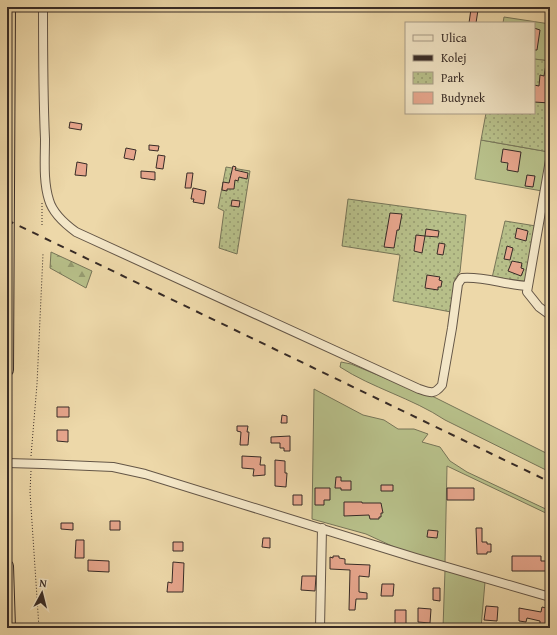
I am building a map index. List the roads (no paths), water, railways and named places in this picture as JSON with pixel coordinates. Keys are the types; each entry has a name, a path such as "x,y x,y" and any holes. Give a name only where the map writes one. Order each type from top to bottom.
{"highway":[{"path":"7,370 9,7"},
{"path":"7,566 9,628"}],"street":[{"path":"43,7 46,185 49,201 56,213 60,219 76,232 430,393 437,392 442,385 458,284 462,278 471,277 493,280 512,285 528,286"},
{"path":"550,160 527,292 539,308 550,315"},
{"path":"7,463 105,466 134,471 181,484 550,598"},
{"path":"320,628 322,528"}],"railway":[{"path":"7,220 550,482"}]}
